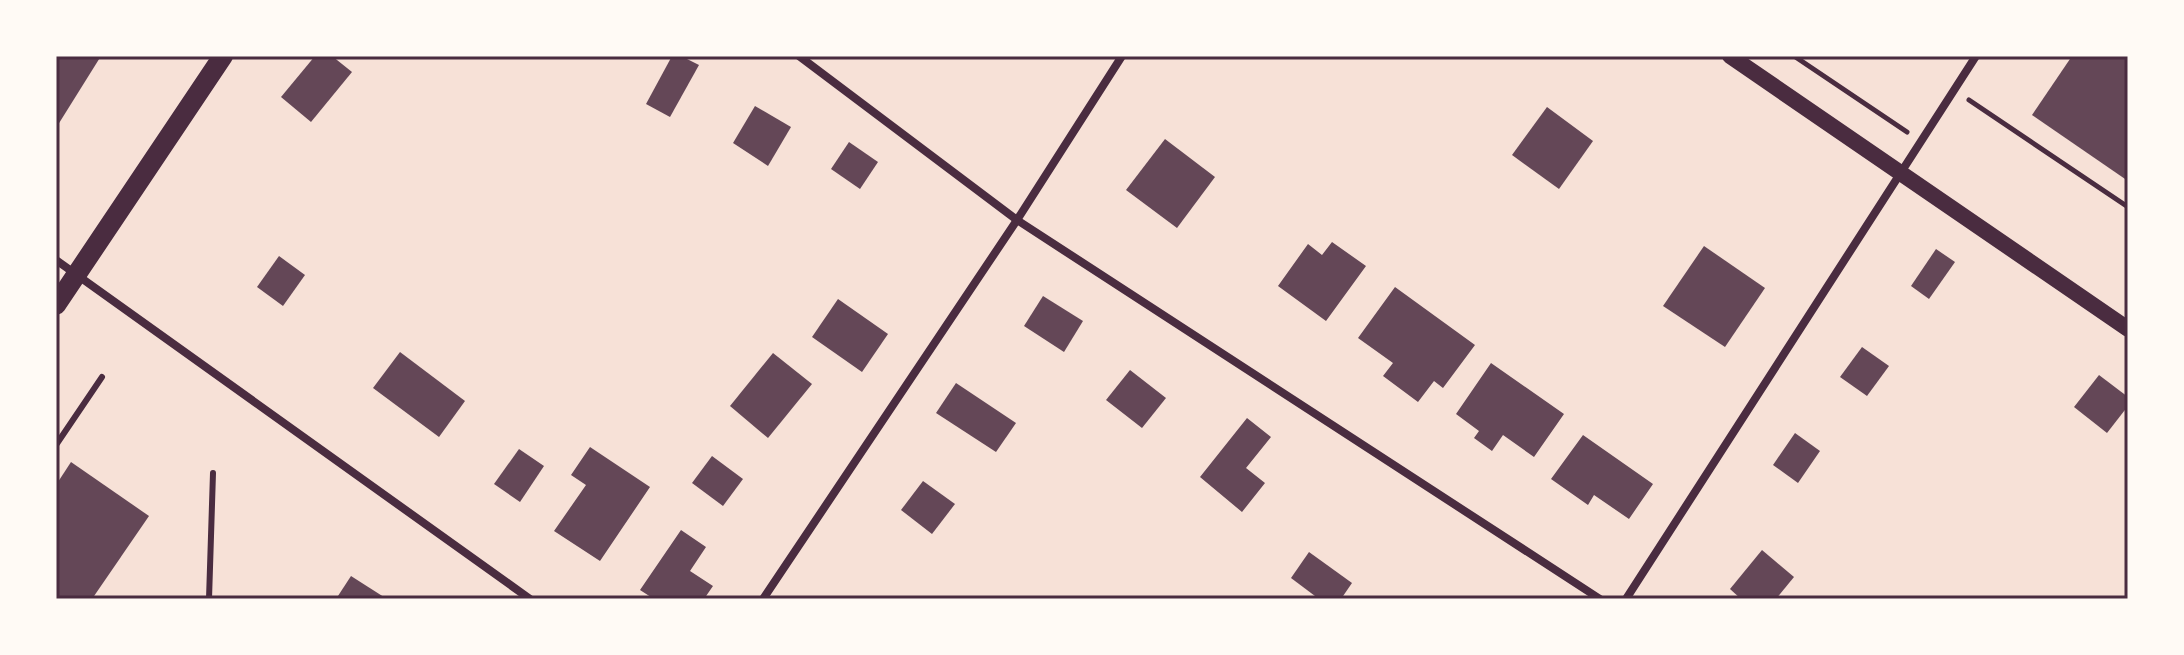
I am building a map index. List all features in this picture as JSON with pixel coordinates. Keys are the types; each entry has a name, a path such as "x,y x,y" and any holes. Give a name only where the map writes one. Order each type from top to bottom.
{"main road":[{"path":"56,305 223,56"},
{"path":"1730,56 2128,329"}],"street":[{"path":"799,56 1017,220 1600,599"},
{"path":"763,599 1017,220 1122,56"},
{"path":"1626,599 1976,56"},
{"path":"56,260 530,599"}],"lane":[{"path":"56,445 102,377"},
{"path":"209,599 213,473"}],"path":[{"path":"1794,56 1921,141"},
{"path":"1955,91 2128,207"}],"building":[{"path":"56,56 101,56 56,128"},
{"path":"315,56 332,56 352,72 311,122 281,97"},
{"path":"672,56 681,56 699,65 670,117 646,104"},
{"path":"2072,56 2128,56 2128,181 2032,115"},
{"path":"755,106 791,127 768,166 733,143"},
{"path":"1547,107 1593,141 1559,189 1512,155"},
{"path":"1165,139 1215,177 1177,228 1126,190"},
{"path":"849,142 878,162 860,189 831,169"},
{"path":"1332,242 1366,266 1326,321 1278,286 1308,244 1322,255"},
{"path":"1704,246 1765,288 1725,347 1663,306"},
{"path":"1936,249 1955,262 1929,299 1911,286"},
{"path":"279,256 305,275 283,306 257,287"},
{"path":"1395,287 1475,345 1443,388 1434,381 1418,402 1383,376 1393,363 1358,338"},
{"path":"1043,296 1083,321 1064,352 1024,326"},
{"path":"838,299 888,334 862,372 812,337"},
{"path":"1862,347 1889,366 1867,396 1840,377"},
{"path":"400,352 465,401 439,437 373,388"},
{"path":"773,353 812,384 768,438 730,406"},
{"path":"1491,363 1564,414 1534,457 1503,435 1492,451 1474,438 1479,431 1456,414"},
{"path":"1130,370 1166,398 1142,428 1106,400"},
{"path":"2099,375 2128,397 2128,406 2107,433 2074,407"},
{"path":"956,383 1016,423 996,452 936,413"},
{"path":"1247,418 1271,437 1246,468 1265,483 1242,512 1200,477"},
{"path":"1795,433 1820,451 1798,483 1773,465"},
{"path":"1583,435 1653,484 1629,519 1594,495 1588,505 1551,479"},
{"path":"590,447 650,487 600,561 554,531 586,485 571,475"},
{"path":"519,449 544,466 520,502 494,484"},
{"path":"712,456 743,479 723,506 692,483"},
{"path":"71,462 149,516 92,599 56,599 56,485"},
{"path":"923,481 955,504 932,534 901,510"},
{"path":"681,530 706,547 690,571 713,586 704,599 654,599 640,590"},
{"path":"1762,550 1794,577 1776,599 1741,599 1730,589"},
{"path":"1309,552 1352,583 1341,599 1319,599 1291,578"},
{"path":"351,576 387,599 336,599"}]}
